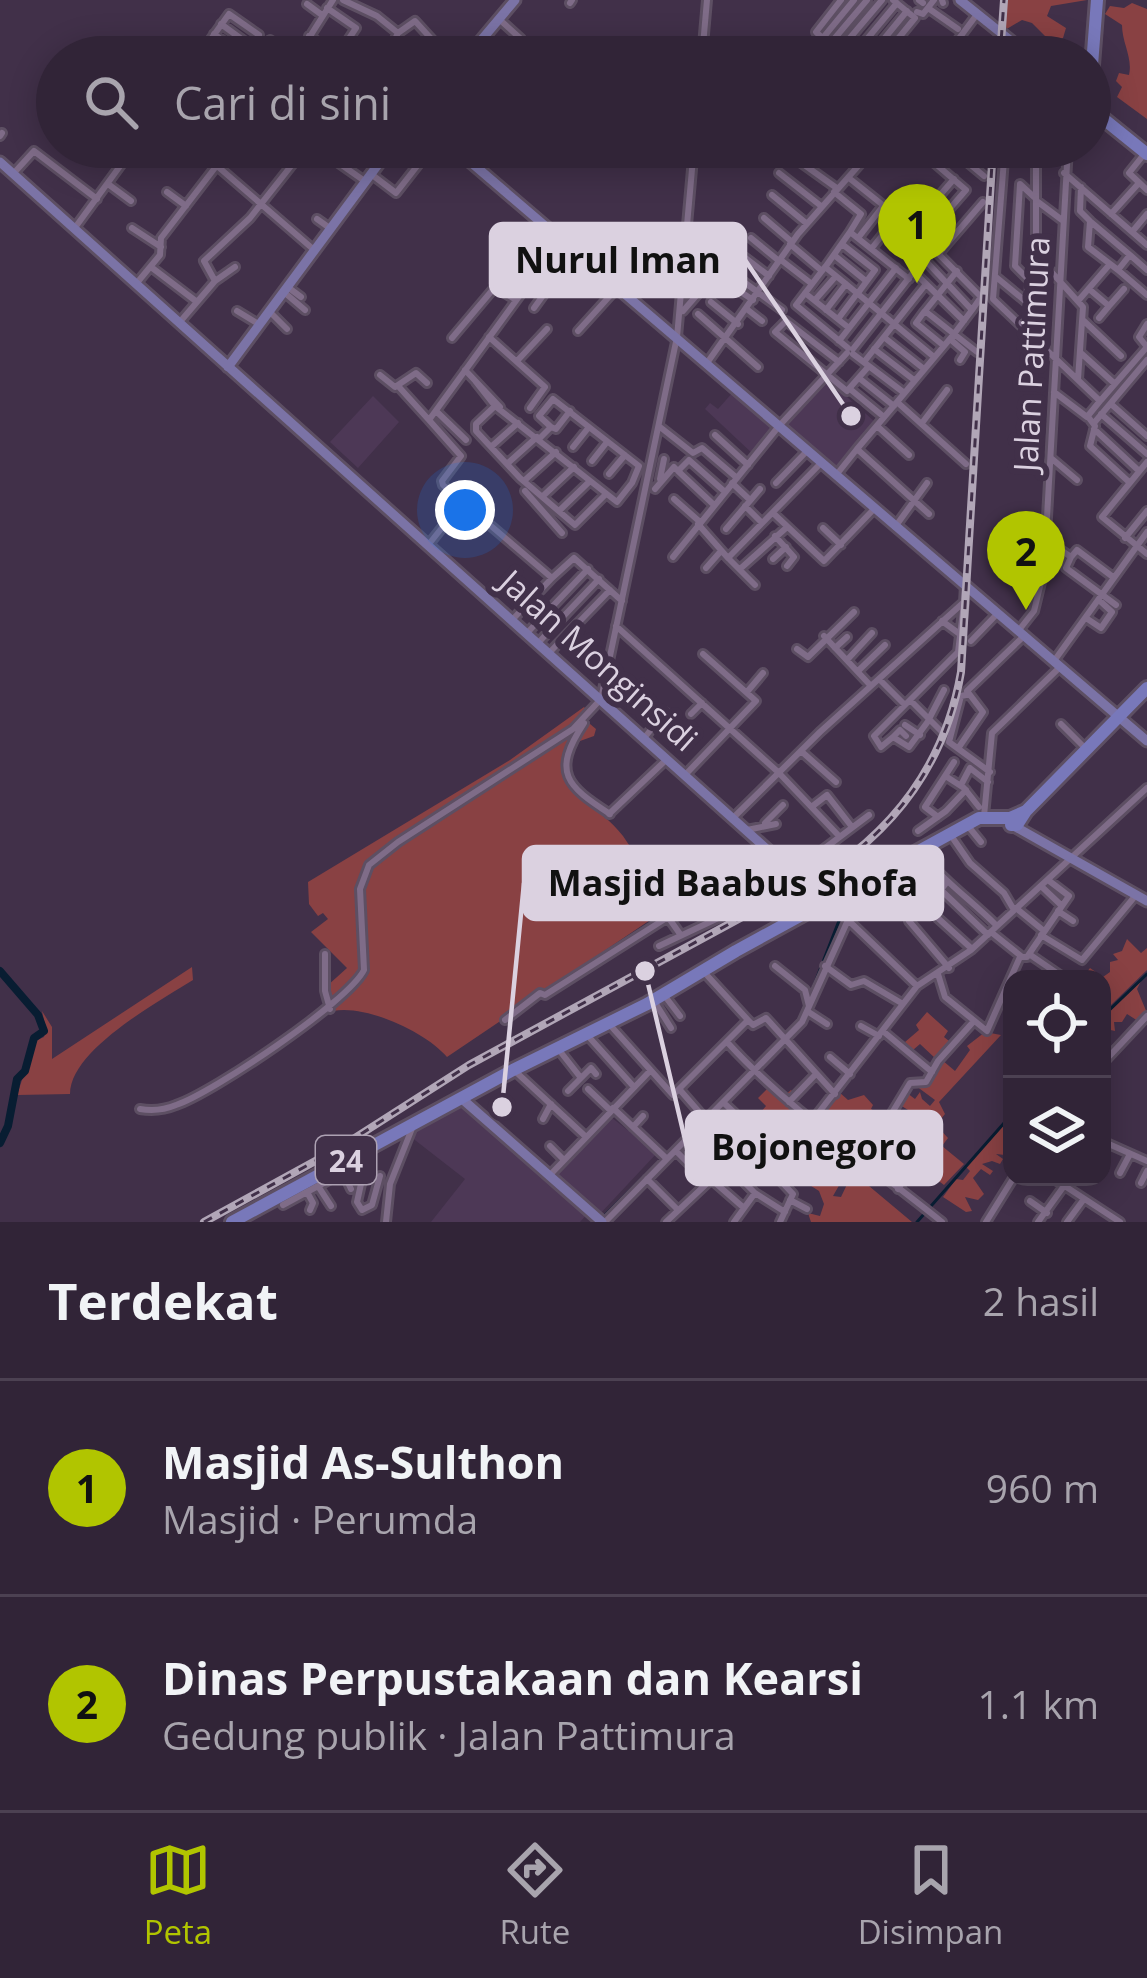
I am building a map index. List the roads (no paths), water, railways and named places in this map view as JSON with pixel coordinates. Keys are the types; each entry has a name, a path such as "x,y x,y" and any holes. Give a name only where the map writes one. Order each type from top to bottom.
{"highway":[{"path":"1094,36 1096,1"},
{"path":"1111,122 1146,153"},
{"path":"979,818 1017,822 1147,688"},
{"name":"24","path":"232,1222 310,1185 513,1070 659,998 979,818"}],"main road":[{"path":"485,36 513,0"},
{"path":"960,0 1005,36"},
{"name":"Jalan Monginsidi","path":"0,162 552,650 796,873 831,898"},
{"path":"230,365 376,168"},
{"path":"478,168 1147,741"},
{"path":"1017,822 1147,901"},
{"path":"461,1098 596,1219"}],"street":[{"path":"343,0 370,12 398,33"},
{"path":"704,36 707,0"},
{"path":"820,36 816,29 841,0"},
{"path":"824,36 854,0"},
{"path":"838,36 868,0"},
{"path":"858,36 882,0"},
{"path":"863,36 895,2 915,20 901,36"},
{"path":"890,36 931,2 958,29"},
{"path":"307,4 328,8 356,28 351,36"},
{"path":"309,36 328,8"},
{"path":"217,36 229,14 258,36"},
{"path":"961,36 978,14"},
{"path":"499,19 518,36"},
{"path":"396,36 413,20 428,36"},
{"path":"221,24 237,36"},
{"path":"15,172 36,153"},
{"path":"1146,153 1129,173 1147,190"},
{"path":"56,168 97,199"},
{"path":"75,227 119,168"},
{"path":"138,282 151,267 161,238 214,168"},
{"path":"219,168 316,251"},
{"path":"214,281 204,262 289,168"},
{"path":"351,168 396,193 416,168"},
{"path":"668,759 609,815 580,796 568,773 572,743 600,698 660,427 680,313 692,168"},
{"path":"808,168 861,214 854,235"},
{"path":"707,363 806,223 857,168"},
{"path":"925,237 966,190 941,168"},
{"path":"973,168 983,176"},
{"path":"1036,168 1036,255 1083,307 1078,380"},
{"name":"Jalan Pattimura","path":"1022,633 1038,600 1046,540 1065,168"},
{"path":"1004,170 1062,220"},
{"path":"1004,170 993,299 1100,401"},
{"path":"779,173 821,206"},
{"path":"1064,173 1147,245"},
{"path":"848,178 884,206"},
{"path":"913,226 954,179"},
{"path":"1111,214 1139,183"},
{"path":"108,184 131,201"},
{"path":"1020,184 1016,266 1030,280 1028,330"},
{"path":"1081,188 1081,213 1147,270"},
{"path":"167,192 186,206"},
{"path":"772,195 806,223"},
{"path":"871,248 918,198"},
{"path":"673,557 924,259 983,202"},
{"path":"836,476 964,321 982,297 890,205 842,244 796,306 904,393"},
{"path":"1132,232 1147,214"},
{"path":"764,218 934,357"},
{"path":"317,219 331,230"},
{"path":"1090,221 1087,246 1147,295"},
{"path":"998,225 1017,236"},
{"path":"132,228 161,247"},
{"path":"854,235 896,268 926,284 964,321"},
{"path":"751,238 812,284"},
{"path":"429,420 561,239"},
{"path":"842,244 875,270"},
{"path":"739,253 769,276"},
{"path":"834,255 866,281"},
{"path":"1118,270 1130,255"},
{"path":"838,319 884,258"},
{"path":"924,259 972,310"},
{"path":"1078,301 1110,264"},
{"path":"1030,280 1045,266"},
{"path":"151,267 197,302"},
{"path":"181,321 214,281 235,267"},
{"path":"839,341 896,268"},
{"path":"729,271 756,296"},
{"path":"907,335 957,271"},
{"path":"680,313 716,273"},
{"path":"815,300 836,275"},
{"path":"995,276 1030,305"},
{"path":"725,282 782,310"},
{"path":"826,310 846,284"},
{"path":"850,389 926,284"},
{"path":"578,331 619,286"},
{"path":"452,338 495,287 516,300"},
{"path":"526,287 541,299"},
{"path":"1089,289 1109,306"},
{"path":"287,290 301,297"},
{"path":"287,290 305,310"},
{"path":"534,308 548,290"},
{"path":"1099,318 1124,290"},
{"path":"805,292 850,328"},
{"path":"711,302 738,324"},
{"path":"237,310 260,325"},
{"path":"748,310 762,321"},
{"path":"925,311 965,352 960,360"},
{"path":"270,312 287,328"},
{"path":"698,314 758,367"},
{"path":"1083,320 1120,356"},
{"path":"838,362 783,321 776,335 884,417"},
{"path":"916,323 977,352"},
{"path":"1129,482 1090,446 1092,423 1100,401 1147,347 1139,338 1147,324"},
{"path":"517,361 547,328"},
{"path":"884,337 924,369"},
{"path":"489,338 544,387 530,407"},
{"path":"874,350 914,381"},
{"path":"829,376 850,352"},
{"path":"1081,353 1115,384"},
{"path":"1092,423 1147,360"},
{"path":"465,370 496,405 617,502 640,466 570,411 550,400 539,416 556,429 570,411"},
{"path":"398,386 416,373 427,383"},
{"path":"380,375 398,386 461,456 443,485 552,578"},
{"path":"859,378 922,423 967,464"},
{"path":"922,423 947,390"},
{"path":"1054,392 1139,471"},
{"path":"1111,404 1147,436"},
{"path":"496,405 475,428 577,525 606,494"},
{"path":"436,411 466,440"},
{"path":"1101,414 1147,458 1102,517 1147,554"},
{"path":"492,446 518,423"},
{"path":"877,426 909,455"},
{"path":"508,463 551,427"},
{"path":"573,447 589,427"},
{"path":"660,427 691,455 702,448 735,481 763,523"},
{"path":"716,435 748,465"},
{"path":"592,461 608,442"},
{"path":"857,449 928,514"},
{"path":"776,483 807,451"},
{"path":"526,479 556,452"},
{"path":"609,474 625,455"},
{"path":"1051,458 1077,480"},
{"path":"657,486 668,467 689,460 725,492"},
{"path":"728,558 821,463"},
{"path":"543,496 574,467"},
{"path":"668,467 714,505"},
{"path":"560,511 590,481"},
{"path":"896,527 927,483"},
{"path":"726,529 760,489"},
{"path":"525,491 562,533"},
{"path":"674,499 755,585"},
{"path":"431,542 457,509"},
{"path":"773,513 821,561 874,509"},
{"path":"1125,538 1147,512"},
{"path":"740,569 787,527"},
{"path":"823,528 841,545"},
{"path":"981,842 979,818 990,772 992,734 1057,664 1147,532"},
{"path":"775,536 794,557 787,566"},
{"path":"1046,540 1071,557"},
{"path":"773,559 786,548"},
{"path":"1086,618 1100,629 1112,613 1066,568 1071,557 1077,550 1113,578"},
{"path":"706,568 721,551"},
{"path":"515,618 572,558 622,601"},
{"path":"529,630 588,569"},
{"path":"541,641 599,579"},
{"path":"944,690 930,719 898,743 892,737 881,747 873,735 958,652 967,588"},
{"path":"552,650 610,590"},
{"path":"1100,597 1116,605"},
{"path":"735,817 819,733 964,602"},
{"path":"797,649 808,658 854,612"},
{"path":"971,641 998,613"},
{"path":"942,621 961,635"},
{"path":"616,626 778,772 839,836"},
{"path":"847,659 872,633"},
{"path":"990,772 949,738 961,696 967,695 1022,633"},
{"path":"829,642 847,637"},
{"path":"829,642 871,686"},
{"path":"858,671 885,645"},
{"path":"687,773 756,701 703,654"},
{"path":"747,692 764,673"},
{"path":"879,679 943,733"},
{"path":"959,748 983,712 967,695"},
{"path":"140,1109 166,1108 195,1097 330,1009 354,987 364,970 360,890 370,865 573,729 600,698"},
{"path":"691,714 702,703"},
{"path":"646,736 665,712"},
{"path":"1061,724 1086,749"},
{"path":"801,751 836,782"},
{"path":"938,817 925,807 954,762"},
{"path":"917,831 938,817 963,788 970,768 988,782"},
{"path":"947,777 963,788 979,818"},
{"path":"728,1166 785,1216 792,1192 774,1173 917,986 972,949 1147,788"},
{"path":"814,806 827,796 851,827"},
{"path":"762,825 783,805"},
{"path":"656,927 663,944 758,903 869,815"},
{"path":"748,828 776,824"},
{"path":"950,835 1015,909 1074,956 1084,958 1136,895"},
{"path":"920,851 992,931"},
{"path":"880,872 924,915 936,902 934,898 895,864"},
{"path":"765,877 773,895"},
{"path":"934,898 948,881"},
{"path":"1044,883 1080,899"},
{"path":"1044,883 1073,921"},
{"path":"740,890 749,888 758,903"},
{"path":"941,890 1050,970"},
{"path":"727,894 736,910"},
{"path":"1017,970 1069,896"},
{"path":"831,898 917,986"},
{"path":"928,910 972,949"},
{"path":"506,1020 669,917 680,934"},
{"path":"596,1219 647,1179 664,1156 676,1151 784,1040 808,1006 848,920"},
{"path":"909,921 949,968"},
{"path":"1074,956 1082,944"},
{"path":"326,954 325,991 330,1009"},
{"path":"775,966 805,990 808,1006 827,1024"},
{"path":"825,966 851,985 864,981 903,1004"},
{"path":"703,970 753,1025 765,1017 835,1094"},
{"path":"938,974 944,996 987,1031 1003,998"},
{"path":"659,998 680,1016"},
{"path":"659,998 671,1028"},
{"path":"608,1023 672,1095 748,1020"},
{"path":"1111,1055 1144,1021"},
{"path":"863,1161 910,1083 926,1082 974,1022"},
{"path":"860,1026 881,1034 932,1072"},
{"path":"586,1033 634,1087"},
{"path":"727,1042 812,1123 942,1222"},
{"path":"557,1047 581,1078"},
{"path":"830,1057 850,1074"},
{"path":"568,1091 591,1068 596,1074"},
{"path":"513,1070 585,1136"},
{"path":"549,1176 650,1071"},
{"path":"789,1102 815,1075"},
{"path":"588,1089 664,1156"},
{"path":"680,1090 737,1156"},
{"path":"724,1103 780,1163 792,1168"},
{"path":"543,1119 551,1105"},
{"path":"890,1115 928,1143 898,1189"},
{"path":"633,1127 644,1116"},
{"path":"386,1222 390,1184 414,1123"},
{"path":"666,1222 757,1135"},
{"path":"687,1140 720,1172"},
{"path":"550,1146 564,1160"},
{"path":"1111,1146 1147,1161"},
{"path":"676,1151 688,1163"},
{"path":"1120,1173 1130,1154"},
{"path":"345,1164 363,1175 357,1202 362,1210 372,1205 380,1176"},
{"path":"345,1164 351,1189"},
{"path":"1141,1183 1147,1171"},
{"path":"647,1179 680,1211"},
{"path":"712,1180 744,1208"},
{"path":"283,1205 310,1185"},
{"path":"310,1185 331,1206"},
{"path":"310,1185 310,1210"},
{"path":"986,1222 1008,1186"},
{"path":"1039,1222 1056,1186"},
{"path":"1065,1186 1113,1220"},
{"path":"734,1222 755,1193"},
{"path":"1066,1222 1084,1199"},
{"path":"790,1200 807,1209"},
{"path":"1030,1201 1047,1213"}],"waterway":[{"path":"270,398 598,691"},
{"path":"605,697 718,799"},
{"path":"801,874 815,877 831,895"},
{"path":"809,998 842,913"},
{"path":"0,971 38,1015 44,1031 34,1038 25,1071 17,1079 0,1143"},
{"path":"1111,1008 1147,974"},
{"path":"600,1220 700,1121"},
{"path":"917,1222 1003,1124"}],"railway":[{"path":"1001,36 1004,0"},
{"path":"204,1222 339,1148 469,1065 838,865 903,804 934,756 961,672 992,168"}],"place":[{"name":"Masjid As-Sulthon","path":"917,283"},
{"name":"Nurul Iman","path":"851,416"},
{"name":"Dinas Perpustakaan dan Kearsi","path":"1026,610"},
{"name":"Bojonegoro","path":"645,971"},
{"name":"Masjid Baabus Shofa","path":"502,1107"}]}
